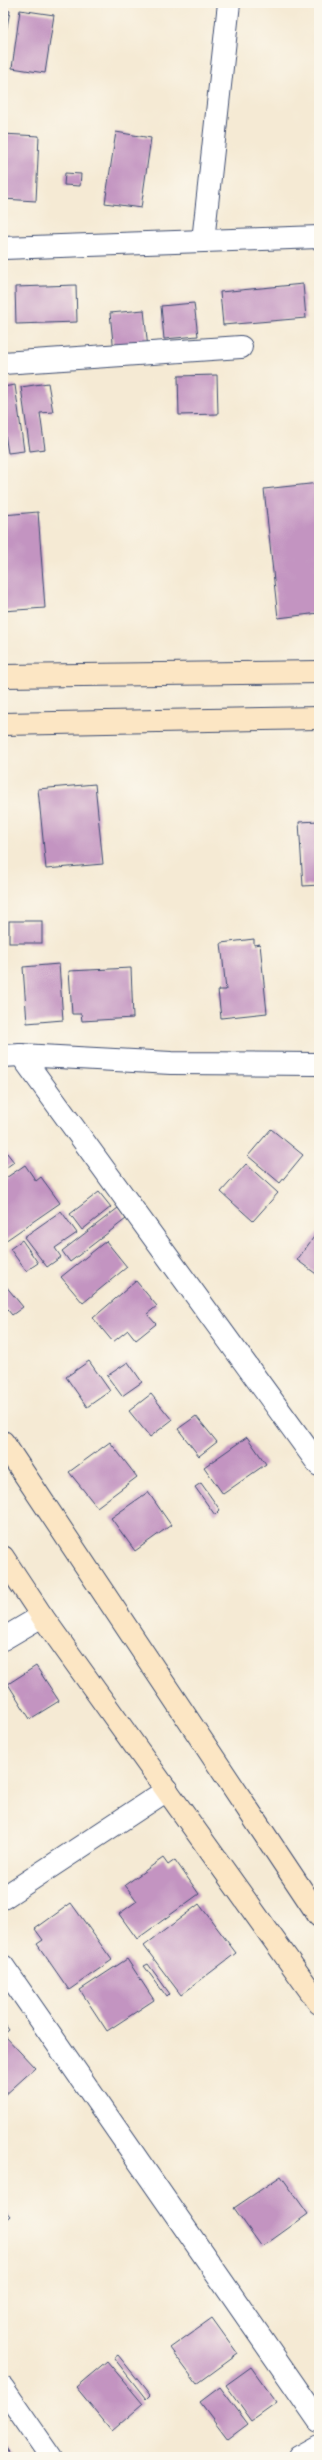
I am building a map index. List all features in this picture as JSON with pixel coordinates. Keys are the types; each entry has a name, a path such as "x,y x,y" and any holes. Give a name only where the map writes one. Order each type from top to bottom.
{"street":[{"path":"203,241 229,3"},
{"path":"3,248 319,237"},
{"path":"3,363 241,347"},
{"path":"3,676 319,672"},
{"path":"3,724 319,718"},
{"path":"12,1055 171,1063 319,1064"},
{"path":"12,1055 316,1454"},
{"path":"3,1442 319,1916"},
{"path":"3,1557 42,1616 319,2003"},
{"path":"3,1639 42,1616"},
{"path":"3,1898 167,1790"},
{"path":"3,1966 319,2421"},
{"path":"3,2388 51,2457"},
{"path":"299,2457 319,2446"}],"building":[{"path":"3,9 10,11 4,42 3,42"},
{"path":"20,10 54,15 45,73 12,68"},
{"path":"116,132 151,138 141,208 105,203"},
{"path":"3,134 39,136 36,201 3,199"},
{"path":"65,173 81,174 80,186 64,185"},
{"path":"303,284 306,318 223,325 220,292"},
{"path":"76,285 77,322 16,324 15,287"},
{"path":"194,303 198,336 164,339 161,306"},
{"path":"144,310 148,349 114,352 110,313"},
{"path":"217,375 218,414 179,415 178,376"},
{"path":"48,383 53,412 40,413 45,449 30,451 21,387"},
{"path":"15,385 24,451 8,453 3,421 3,387"},
{"path":"319,483 319,613 278,618 264,489"},
{"path":"38,512 45,608 3,611 3,515"},
{"path":"95,784 103,864 46,869 38,789"},
{"path":"319,821 319,885 303,886 299,822"},
{"path":"9,921 42,921 42,943 9,943"},
{"path":"254,939 254,945 260,944 267,1013 221,1018 218,990 226,990 221,943"},
{"path":"59,964 63,1020 27,1023 23,967"},
{"path":"131,968 133,1018 82,1021 81,1014 72,1014 69,971"},
{"path":"271,1129 303,1155 280,1183 248,1156"},
{"path":"3,1148 14,1162 3,1170"},
{"path":"246,1164 278,1193 253,1221 221,1192"},
{"path":"25,1165 36,1181 41,1177 60,1203 5,1241 3,1239 3,1180"},
{"path":"99,1192 111,1207 82,1230 70,1214"},
{"path":"118,1208 126,1219 70,1262 62,1251"},
{"path":"61,1211 77,1233 55,1248 61,1257 47,1267 24,1237"},
{"path":"319,1230 319,1276 297,1260"},
{"path":"22,1240 38,1263 26,1271 10,1249"},
{"path":"106,1241 127,1267 83,1303 61,1277"},
{"path":"136,1281 157,1306 147,1314 156,1324 136,1340 128,1330 113,1342 93,1318"},
{"path":"5,1285 23,1307 12,1315 3,1304"},
{"path":"89,1361 110,1391 87,1407 66,1377"},
{"path":"128,1362 142,1382 122,1396 107,1376"},
{"path":"151,1394 172,1420 150,1437 129,1411"},
{"path":"196,1416 217,1442 199,1456 178,1429"},
{"path":"247,1437 266,1464 223,1494 204,1467"},
{"path":"110,1442 137,1477 97,1507 69,1472"},
{"path":"201,1483 220,1510 215,1515 195,1487"},
{"path":"148,1492 171,1525 135,1551 111,1518"},
{"path":"36,1666 59,1701 30,1719 8,1684"},
{"path":"163,1858 168,1865 175,1860 199,1894 137,1939 119,1914 137,1901 125,1885"},
{"path":"71,1903 112,1960 69,1990 37,1944 43,1940 35,1929"},
{"path":"199,1904 236,1953 181,1995 144,1946"},
{"path":"127,1959 154,2000 107,2031 80,1990"},
{"path":"148,1964 170,1994 167,1997 144,1966"},
{"path":"3,2022 9,2030 3,2035"},
{"path":"5,2036 35,2068 3,2097 3,2038"},
{"path":"281,2176 308,2214 262,2247 234,2208"},
{"path":"3,2208 10,2216 3,2222"},
{"path":"212,2318 238,2354 197,2384 170,2348"},
{"path":"118,2355 150,2395 146,2399 114,2358"},
{"path":"107,2361 143,2404 112,2431 76,2387"},
{"path":"251,2367 277,2403 252,2421 226,2385"},
{"path":"220,2387 248,2424 228,2439 200,2402"},
{"path":"3,2444 12,2457 3,2457"}]}
